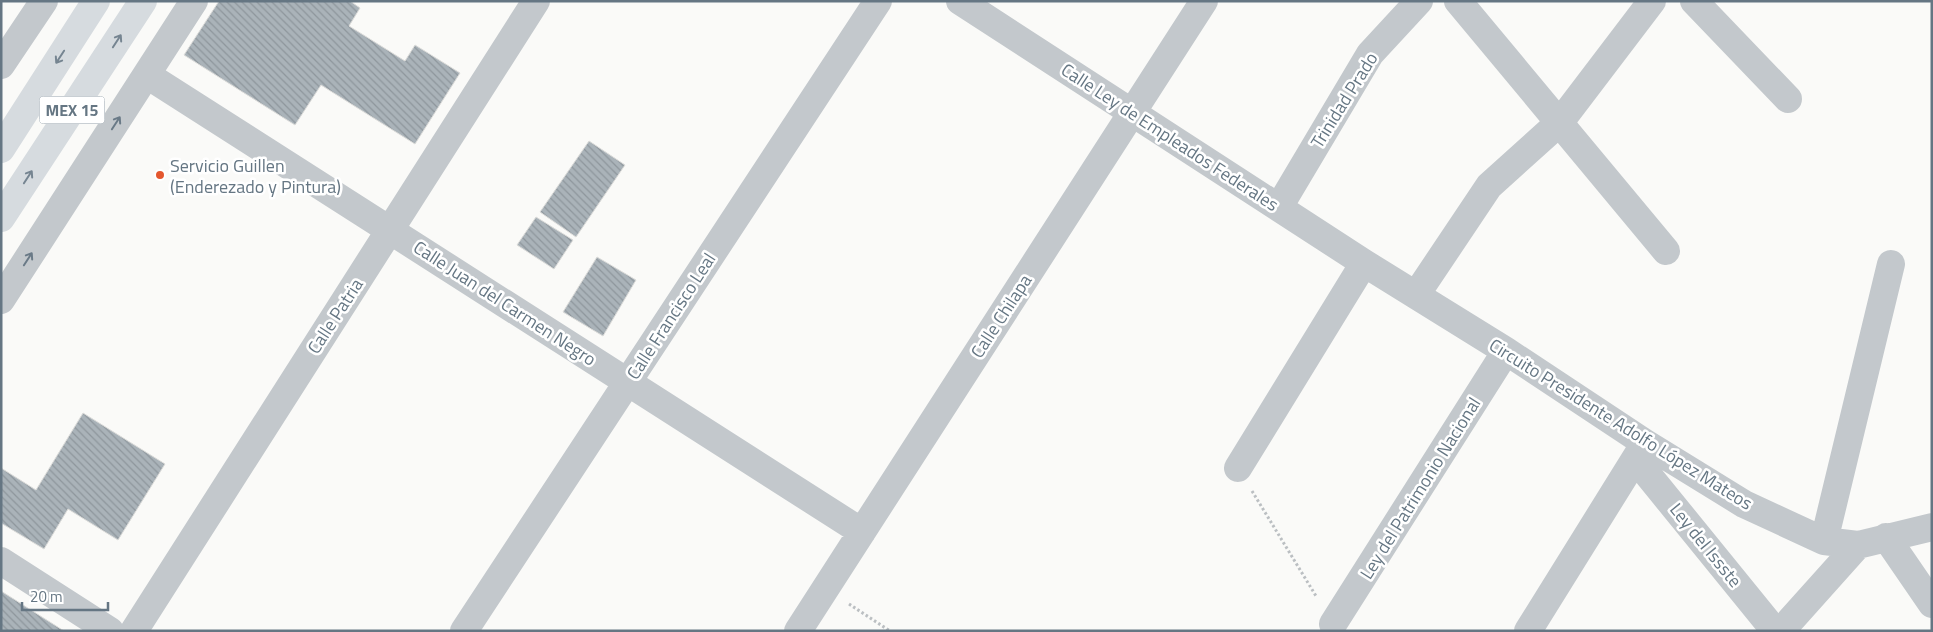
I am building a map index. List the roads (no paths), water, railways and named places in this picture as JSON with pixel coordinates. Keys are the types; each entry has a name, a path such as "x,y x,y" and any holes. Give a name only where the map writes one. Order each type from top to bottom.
{"main road":[{"name":"MEX 15","path":"1,149 96,1"},
{"name":"MEX 15","path":"1,218 142,1"}],"street":[{"path":"1,65 44,1"},
{"path":"1,300 194,1"},
{"name":"Calle Patria","path":"134,631 536,1"},
{"name":"Calle Francisco Leal","path":"464,631 878,1"},
{"name":"Calle Ley de Empleados Federales","path":"960,1 1372,268"},
{"name":"Calle Chilapa","path":"798,631 1204,1"},
{"name":"Trinidad Prado","path":"1278,207 1370,54 1419,1"},
{"path":"1458,1 1666,251"},
{"path":"1416,295 1489,186 1560,122 1652,1"},
{"path":"1694,1 1788,99"},
{"name":"Calle Juan del Carmen Negro","path":"147,75 862,532"},
{"path":"1824,541 1891,264"},
{"path":"1238,468 1372,268"},
{"name":"Circuito Presidente Adolfo López Mateos","path":"1372,268 1506,351 1641,452 1744,504 1824,541 1858,546 1886,537 1932,527"},
{"name":"Ley del Patrimonio Nacional","path":"1333,624 1506,351"},
{"path":"1528,631 1641,452"},
{"name":"Ley del Issste","path":"1641,452 1775,631"},
{"path":"1886,537 1932,604"},
{"path":"1781,631 1858,546"},
{"path":"1,561 110,631"}],"place":[{"name":"Servicio Guillen (Enderezado y Pintura)","path":"160,175"}]}
